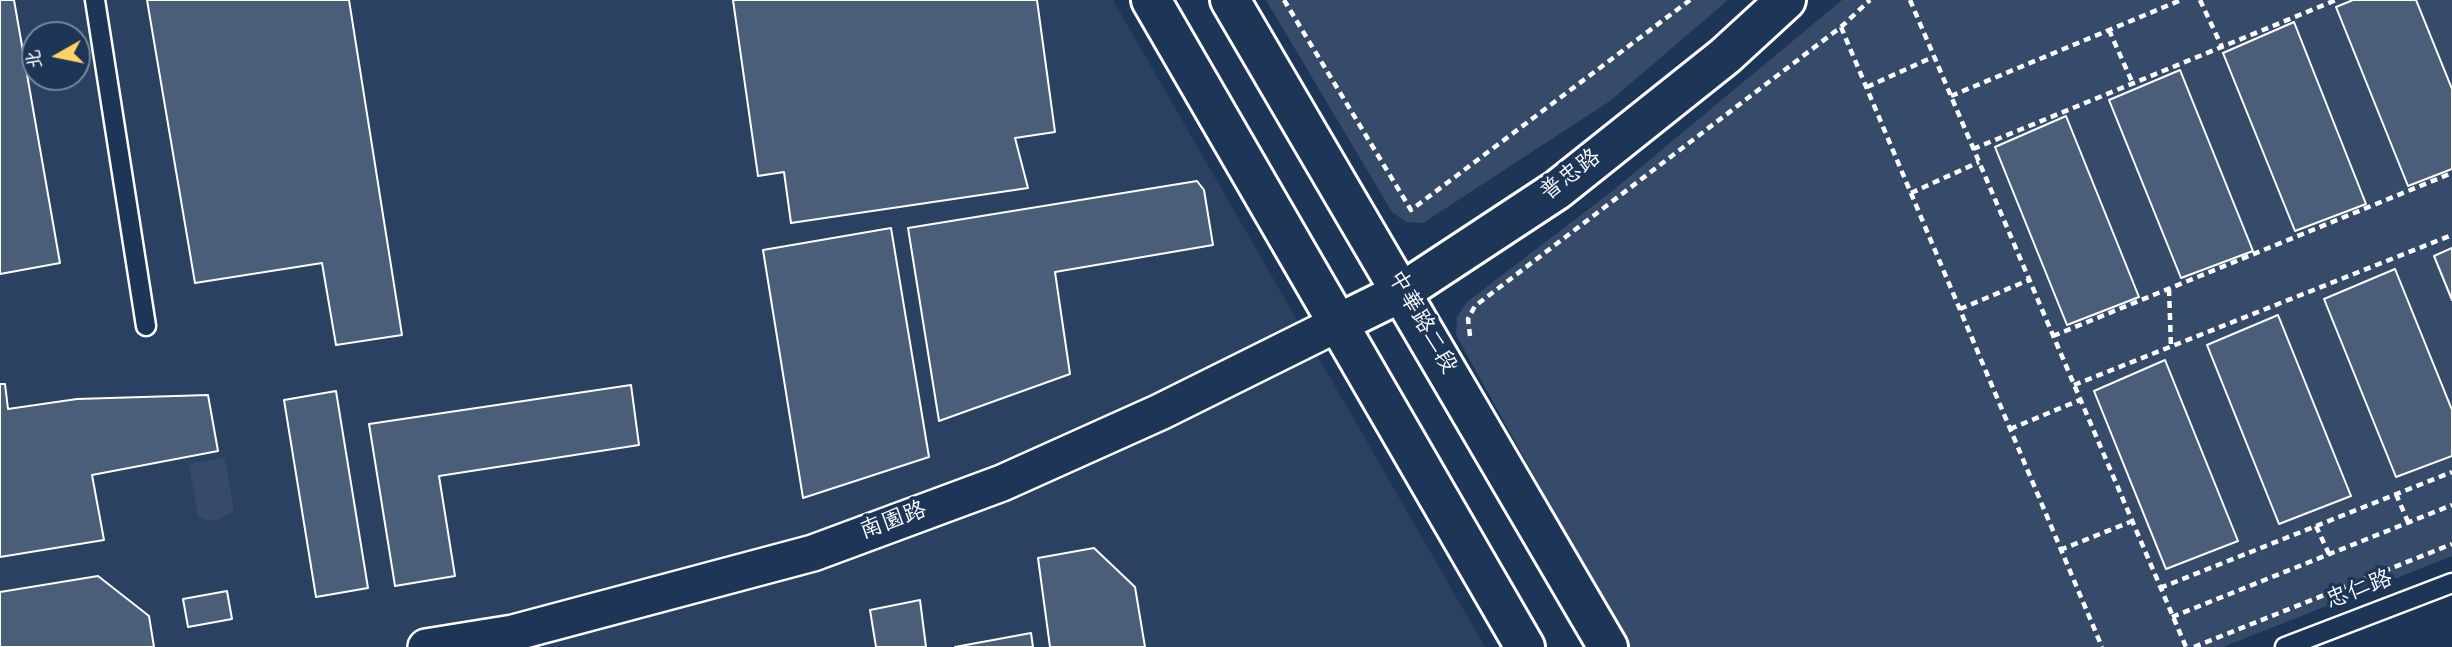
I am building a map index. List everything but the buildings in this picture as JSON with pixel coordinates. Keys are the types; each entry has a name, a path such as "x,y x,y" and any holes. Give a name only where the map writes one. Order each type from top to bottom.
{"main road":[{"path":"1151,0 1525,647"},
{"name":"中華路二段","path":"1230,0 1608,647"},
{"name":"普忠路","path":"1336,324 1402,292 1557,190 1726,56 1786,0"}],"street":[{"name":"南園路","path":"426,647 513,633 813,553 1002,483 1160,412 1336,324"}],"lane":[{"path":"95,0 146,326"},
{"name":"忠仁路","path":"2285,647 2452,583"}],"path":[{"path":"1284,0 1411,210 1690,0"},
{"path":"1477,348 1470,336 1468,319 1475,306 1841,27 1870,0"},
{"path":"1909,0 1951,96"},
{"path":"1909,0 2130,522 2186,647"},
{"path":"1951,96 2181,0"},
{"path":"2200,0 2222,47"},
{"path":"1973,149 2336,0"},
{"path":"1841,27 2102,647"},
{"path":"2109,30 2133,84"},
{"path":"1867,87 1933,57"},
{"path":"1911,193 1979,162"},
{"path":"2053,336 2452,173"},
{"path":"2074,385 2452,235"},
{"path":"1960,309 2029,280"},
{"path":"2169,289 2171,347"},
{"path":"2010,429 2080,400"},
{"path":"2160,588 2452,472"},
{"path":"2396,494 2408,522"},
{"path":"2172,617 2452,505"},
{"path":"2060,550 2130,522"},
{"path":"2316,526 2329,554"},
{"path":"2194,647 2452,544"}],"shaded area":[{"path":"0,0 1113,0 1485,647 0,647"},
{"path":"1266,0 1728,0 1610,101 1423,223 1406,222 1392,212"},
{"path":"1842,0 2452,0 2452,556 2223,647 1629,647 1456,335 1457,317 1467,302 1611,192"},
{"path":"225,457 234,511 216,521 198,517 189,464"}]}
